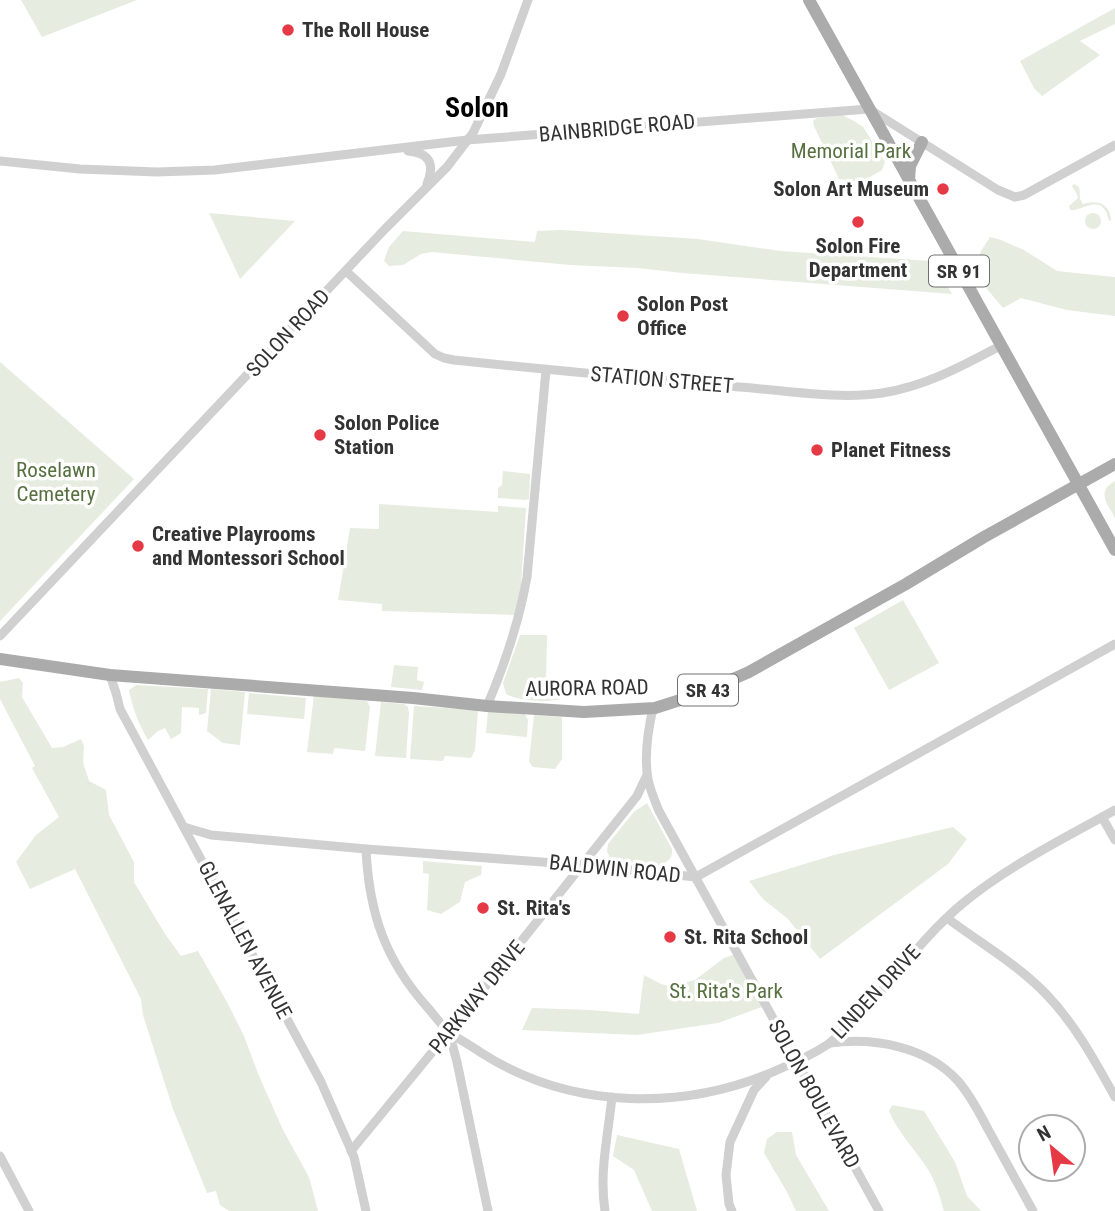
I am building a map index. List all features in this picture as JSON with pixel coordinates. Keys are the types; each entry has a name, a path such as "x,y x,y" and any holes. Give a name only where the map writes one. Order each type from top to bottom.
{"main road":[{"name":"SR 91","path":"809,0 1115,551"},
{"path":"909,181 910,166 922,142"},
{"name":"AURORA ROAD","path":"0,659 110,675 487,706 584,712 653,708 699,694 749,672 1115,464"}],"street":[{"name":"SOLON ROAD","path":"0,636 447,167 472,133 501,74 528,0"},
{"name":"BAINBRIDGE ROAD","path":"0,162 160,172 215,170 467,140 869,109"},
{"path":"869,109 998,190 1015,197 1024,195 1115,145"},
{"path":"393,149 427,156 431,164 425,189"},
{"name":"STATION STREET","path":"346,271 435,354 444,358 546,370 863,396 923,383 960,368 1000,346"},
{"path":"487,706 517,627 527,577 546,370"},
{"name":"BALDWIN ROAD","path":"184,827 211,835 583,864 696,877 1115,643"},
{"name":"GLENALLEN AVENUE","path":"110,675 120,709 321,1082 351,1151 366,1211"},
{"name":"SOLON BOULEVARD","path":"653,708 647,746 648,780 659,811 879,1211"},
{"name":"PARKWAY DRIVE","path":"351,1151 637,796 648,773"},
{"name":"LINDEN DRIVE","path":"366,849 372,904 383,940 408,985 449,1032 489,1057 542,1082 612,1097 664,1099 695,1096 769,1075 829,1043 859,1015 947,918 985,886 1013,867 1115,810"},
{"path":"1102,817 1115,840"},
{"path":"947,918 1021,972 1061,1010 1081,1038 1115,1097"},
{"path":"449,1032 488,1211"},
{"path":"829,1043 879,1042 908,1049 937,1063 958,1081 974,1102 1033,1211"},
{"path":"732,1211 726,1175 730,1142 754,1090 769,1075"},
{"path":"605,1211 603,1162 612,1097"},
{"path":"0,1156 29,1211"}],"green space":[{"path":"21,0 137,0 42,37"},
{"path":"1115,8 1115,24 1080,41 1100,55 1042,96 1034,88 1020,61"},
{"name":"Memorial Park","path":"842,115 863,127 885,162 882,170 861,182 839,179 814,126 813,121 817,118"},
{"path":"1074,184 1079,188 1083,204 1102,204 1108,210 1111,220 1109,221 1106,212 1098,205 1070,210 1069,206 1078,198 1072,186"},
{"path":"209,213 295,221 240,279"},
{"path":"1090,213 1096,213 1101,221 1099,227 1090,229 1085,224 1085,218"},
{"path":"562,230 698,239 780,251 932,261 952,294 432,252 421,254 403,265 389,266 384,261 389,247 403,231 535,242 537,231"},
{"path":"990,237 1024,250 1057,271 1115,277 1115,316 1067,310 1021,298 1003,308 987,289 976,265"},
{"name":"Roselawn Cemetery","path":"0,362 134,479 0,621"},
{"path":"503,471 530,474 529,499 498,498"},
{"path":"1115,481 1115,518 1106,503 1105,494 1109,485"},
{"path":"379,504 498,512 498,506 526,508 519,615 382,611 382,604 338,600 350,528 379,529"},
{"path":"903,600 939,663 889,690 854,628"},
{"path":"520,635 547,635 546,686 561,687 565,697 536,701 506,694 503,683"},
{"path":"394,665 418,667 417,680 424,682 422,690 391,687"},
{"path":"19,678 23,683 22,697 52,748 63,747 81,739 84,747 83,762 89,781 106,790 109,815 134,862 134,882 181,956 198,951 227,1002 283,1130 309,1177 318,1211 229,1211 220,1205 216,1191 207,1193 173,1109 143,1015 141,999 75,869 30,889 16,862 36,835 59,817 32,768 35,766 0,699 0,682"},
{"path":"136,685 208,689 206,713 199,715 199,708 182,707 181,733 171,739 165,728 148,740 130,696 129,690"},
{"path":"211,689 245,692 240,745 223,743 207,731"},
{"path":"249,693 306,698 304,719 247,714"},
{"path":"314,695 367,701 370,707 365,751 334,748 333,754 307,752"},
{"path":"381,702 404,704 408,707 406,758 375,756"},
{"path":"414,706 478,710 475,750 471,758 445,756 443,761 410,759"},
{"path":"488,711 525,714 528,720 527,737 486,733"},
{"path":"534,715 562,717 562,759 555,769 533,767 529,762"},
{"path":"647,803 672,849 671,857 661,865 612,861 607,852 608,844 634,812"},
{"path":"953,827 967,839 948,864 820,959 788,919 763,899 749,881 834,855"},
{"path":"423,861 482,866 481,875 465,882 460,902 441,914 427,910 429,874 423,873"},
{"name":"St. Rita's Park","path":"736,954 765,1006 718,1023 637,1035 522,1030 532,1008 639,1014 644,975 669,986 695,980 724,958"},
{"path":"892,1105 924,1111 955,1162 967,1196 981,1211 944,1211 930,1173 889,1111"},
{"path":"777,1132 792,1132 796,1155 829,1211 796,1211 764,1153 767,1139"},
{"path":"617,1135 679,1149 697,1211 652,1211 634,1170 613,1156"}],"place":[{"name":"The Roll House","path":"288,30"},
{"name":"Solon Art Museum","path":"943,189"},
{"name":"Solon Fire Department","path":"858,222"},
{"name":"Solon Post Office","path":"623,316"},
{"name":"Solon Police Station","path":"320,435"},
{"name":"Planet Fitness","path":"817,450"},
{"name":"Creative Playrooms and Montessori School","path":"138,546"},
{"name":"St. Rita's","path":"483,908"},
{"name":"St. Rita School","path":"670,937"}],"district":[{"name":"Solon","path":"477,107"}]}
